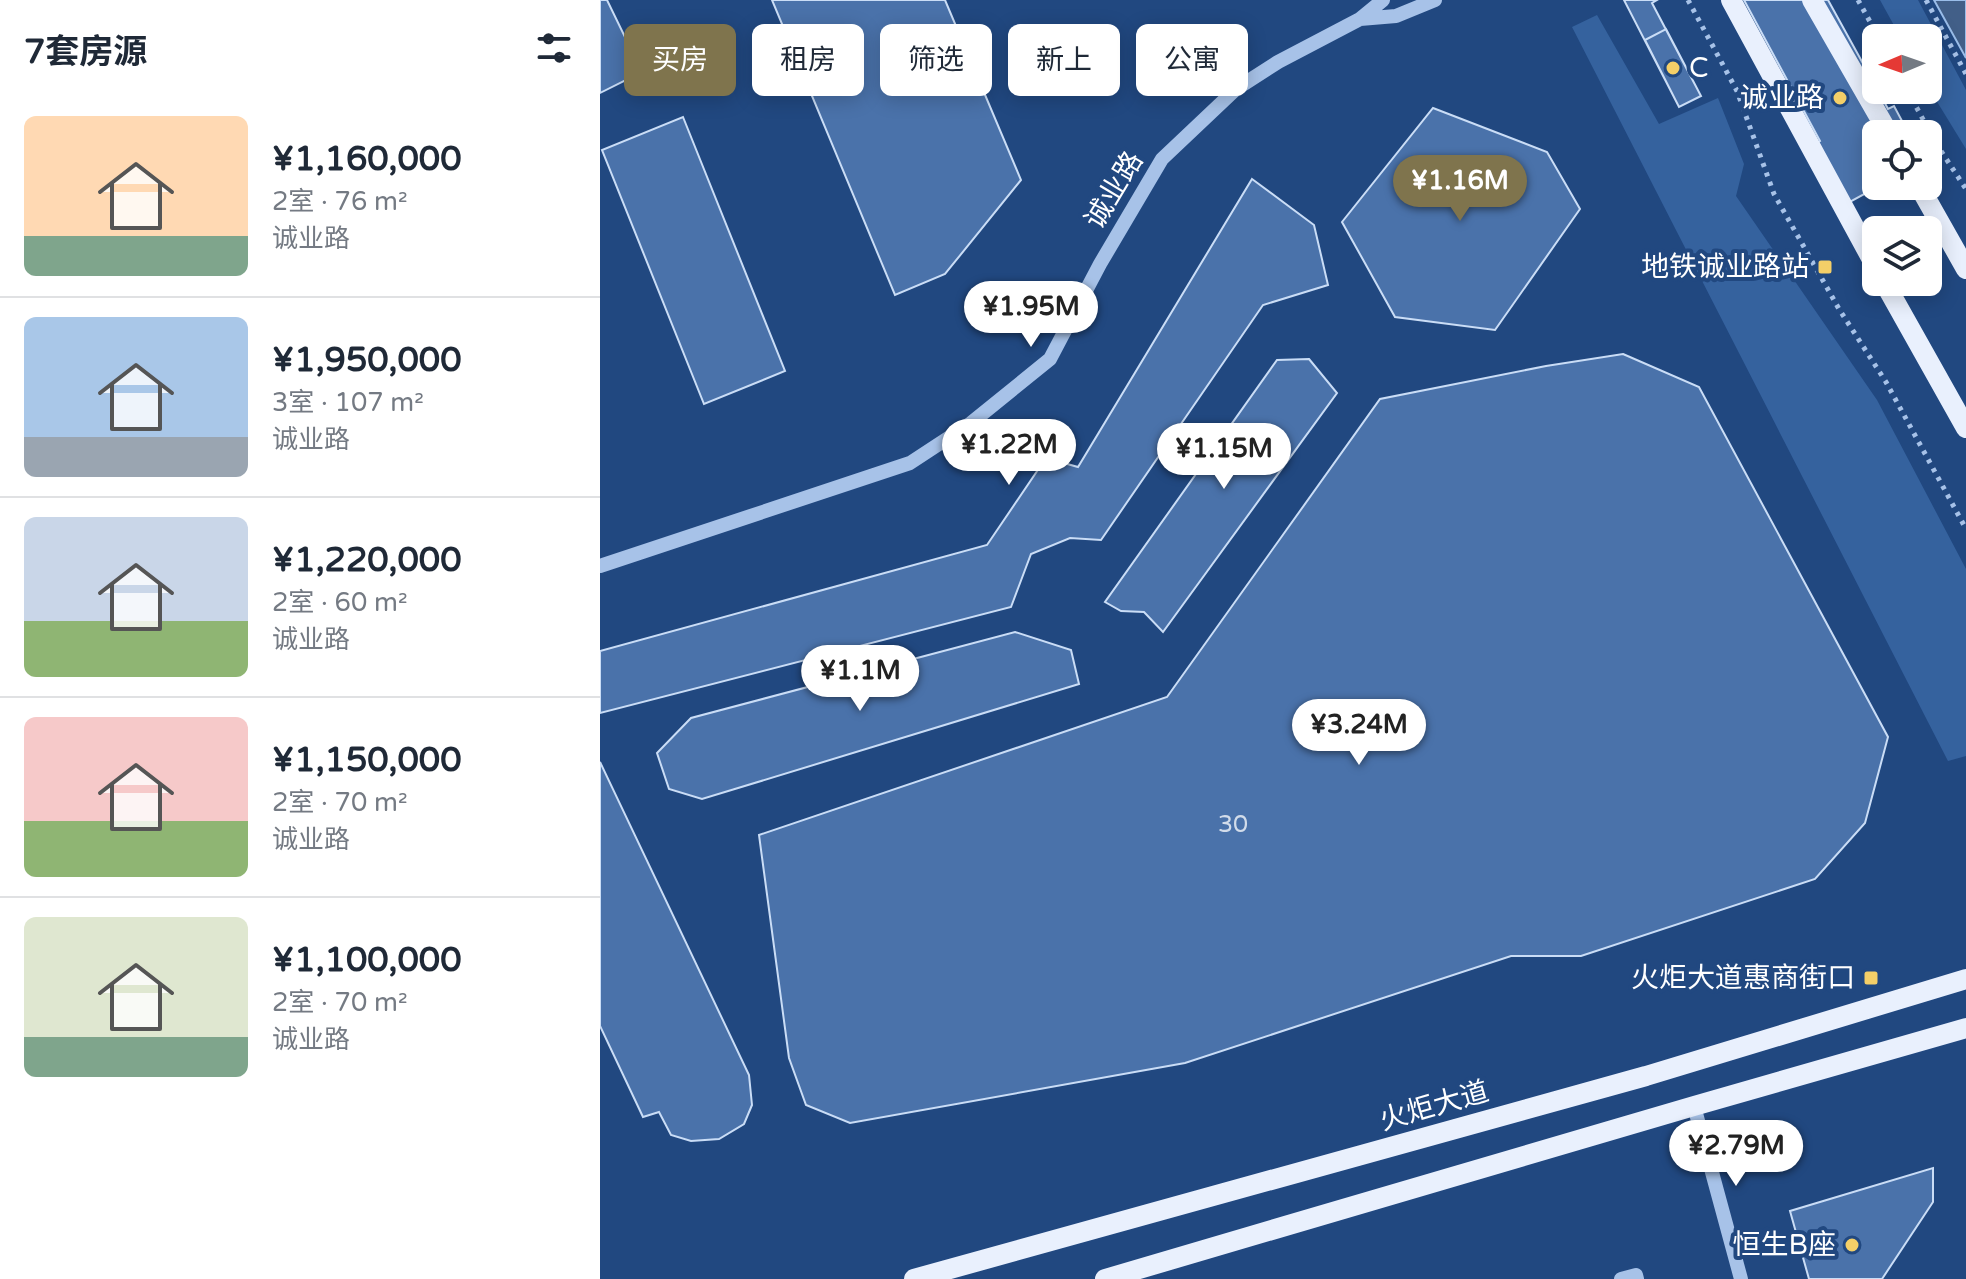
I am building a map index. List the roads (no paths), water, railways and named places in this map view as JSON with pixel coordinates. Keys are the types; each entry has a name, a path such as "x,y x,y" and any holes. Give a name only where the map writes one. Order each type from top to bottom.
{"main road":[{"path":"1731,0 1862,241"},
{"path":"1812,0 1881,120"},
{"path":"1927,200 1966,269"},
{"path":"1892,296 1966,428"},
{"name":"火炬大道","path":"914,1279 1646,1076 1966,979"},
{"path":"1105,1279 1966,1028"}],"street":[{"name":"诚业路","path":"600,566 910,463 971,423 1050,359 1100,264 1162,159 1236,89 1278,62 1360,19 1383,0"},
{"name":"诚业路","path":"1360,19 1396,16 1435,0"},
{"path":"1694,1106 1741,1279"},
{"path":"1621,1279 1636,1275 1637,1279"}],"place":[{"name":"C","path":"1673,68"},
{"name":"诚业路","path":"1840,98"},
{"name":"地铁诚业路站","path":"1825,267"},
{"name":"火炬大道惠商街口","path":"1871,978"},
{"name":"恒生B座","path":"1852,1245"}]}
